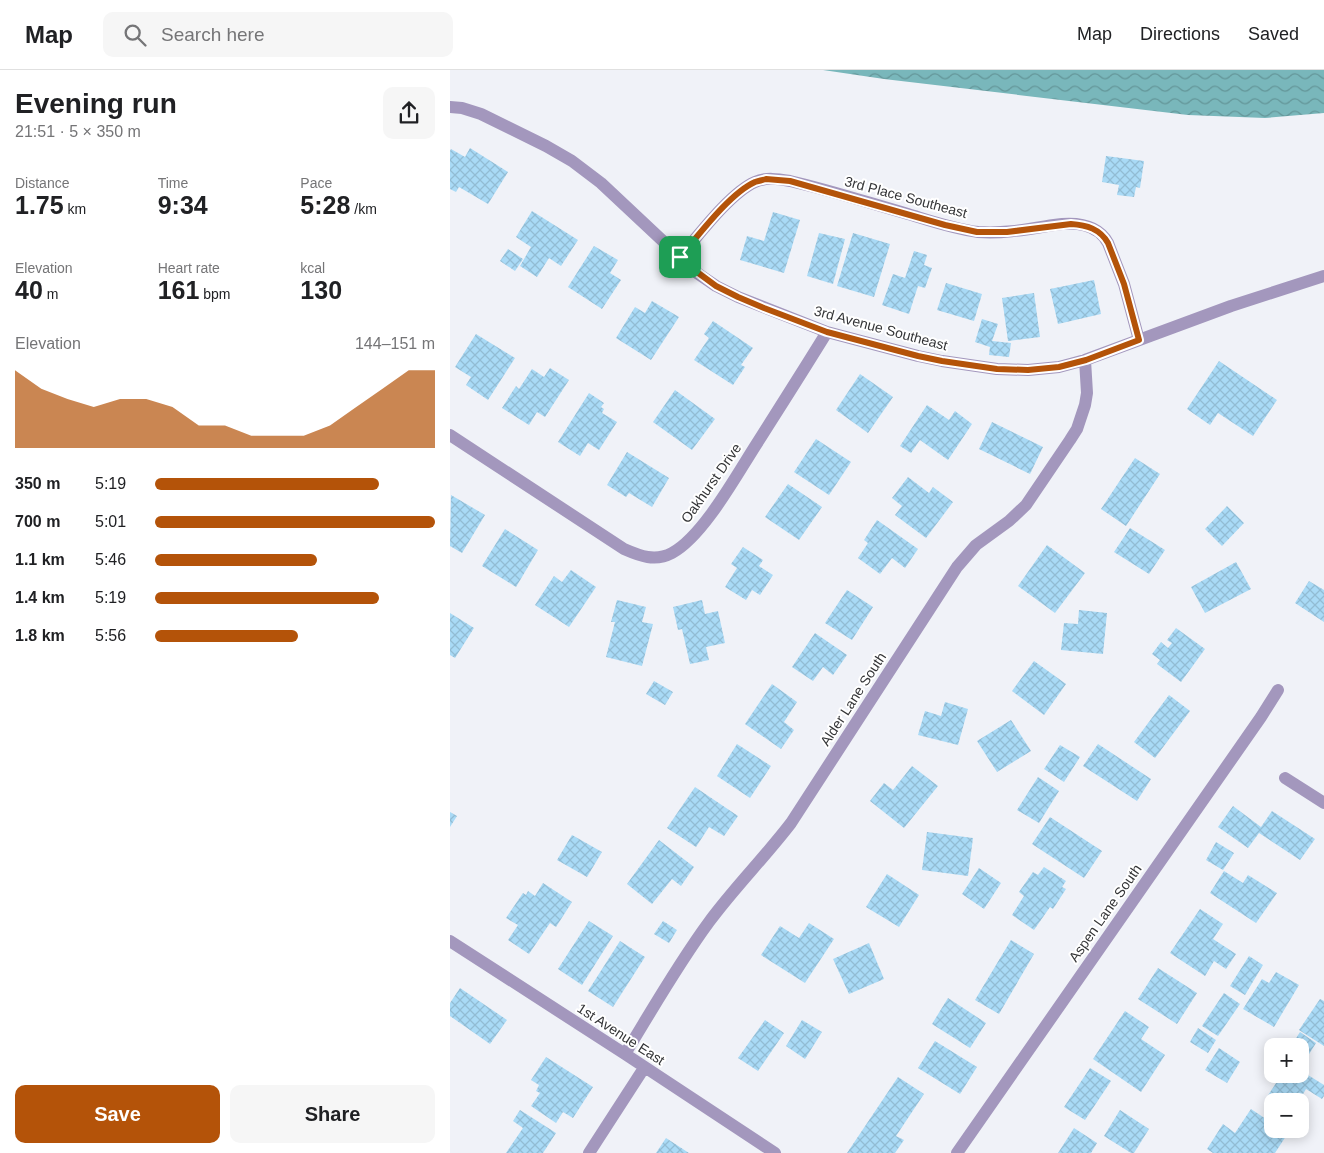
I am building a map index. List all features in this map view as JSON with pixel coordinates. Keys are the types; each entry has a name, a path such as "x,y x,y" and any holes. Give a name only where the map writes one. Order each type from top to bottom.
{"street":[{"name":"3rd Avenue Southeast","path":"450,107 462,108 481,114 572,161 601,183 680,257 716,286 738,297 827,332 926,358 997,369 1028,370 1059,367 1086,360 1231,306 1324,276"},
{"name":"3rd Place Southeast","path":"680,257 736,195 756,182 766,179 790,181 945,225 977,232 1007,232 1063,224 1081,225 1100,232 1108,243 1124,284 1139,340"},
{"name":"Oakhurst Drive","path":"450,435 624,549 649,558 665,556 688,541 715,508 827,332"},
{"name":"Alder Lane South","path":"625,1054 708,923 791,823 957,567 976,545 1017,514 1034,495 1070,440 1082,416 1087,393 1086,360"},
{"name":"Aspen Lane South","path":"957,1153 1278,690"},
{"path":"1285,778 1324,804"},
{"name":"1st Avenue East","path":"450,941 775,1153"},
{"path":"589,1153 644,1068"}],"water":[{"path":"823,70 1324,70 1324,113 1265,118 1188,115"}],"building":[{"path":"470,148 508,172 488,204 459,187 456,192 450,189 450,151 451,149 465,157"},
{"path":"1106,156 1144,161 1140,188 1136,187 1134,197 1117,195 1119,185 1102,182"},
{"path":"532,211 578,240 561,266 549,258 537,277 520,266 531,247 516,237"},
{"path":"773,212 800,220 784,273 740,260 747,236 764,241"},
{"path":"819,233 845,239 833,284 807,276"},
{"path":"853,233 890,244 874,297 837,286"},
{"path":"594,246 618,260 610,273 621,280 602,309 568,287"},
{"path":"508,249 523,259 515,271 500,261"},
{"path":"914,251 927,255 924,265 932,268 925,288 918,286 909,314 882,305 893,274 905,278"},
{"path":"1094,280 1101,314 1058,324 1050,289"},
{"path":"946,283 982,294 974,321 937,310"},
{"path":"1034,293 1040,337 1008,341 1002,298"},
{"path":"652,301 679,317 651,360 616,338 635,307 645,313"},
{"path":"982,319 998,324 992,341 1011,343 1009,357 989,355 990,347 975,342"},
{"path":"713,321 753,348 741,365 745,367 733,385 694,360 709,338 704,334"},
{"path":"476,334 515,358 488,400 466,385 471,377 455,367"},
{"path":"1219,361 1277,400 1253,436 1218,413 1210,425 1187,409"},
{"path":"550,368 569,380 545,417 537,412 529,425 502,408 516,386 519,389 532,369 544,377"},
{"path":"860,374 893,397 868,433 836,410"},
{"path":"675,390 715,419 692,450 653,422"},
{"path":"589,393 604,403 601,407 604,409 602,413 617,422 599,450 588,443 580,456 558,442"},
{"path":"927,405 949,420 955,411 972,424 948,460 920,440 911,453 900,446"},
{"path":"992,422 1043,447 1030,474 979,449"},
{"path":"816,439 851,462 829,495 794,472"},
{"path":"627,452 669,478 652,507 629,493 626,497 607,485"},
{"path":"1135,458 1160,474 1126,526 1101,509"},
{"path":"908,477 929,493 933,487 953,502 926,538 895,515 902,506 892,498"},
{"path":"788,484 822,507 799,540 765,517"},
{"path":"451,495 485,515 462,553 450,546"},
{"path":"1227,506 1244,523 1222,546 1205,529"},
{"path":"877,520 918,549 905,568 892,558 880,574 858,558 868,543 864,540"},
{"path":"1130,528 1165,550 1149,574 1114,552"},
{"path":"505,529 538,550 516,587 482,566"},
{"path":"1047,545 1085,573 1055,613 1018,586"},
{"path":"743,547 763,560 759,566 773,575 760,595 752,590 746,600 725,587 737,568 731,564"},
{"path":"1236,562 1251,589 1205,613 1191,587"},
{"path":"571,570 596,587 569,627 535,605 554,576 562,582"},
{"path":"1309,581 1324,590 1324,622 1295,603"},
{"path":"847,590 873,607 852,640 825,623"},
{"path":"617,600 646,607 642,622 653,624 642,666 606,657 615,622 611,622"},
{"path":"702,600 705,614 718,611 725,643 706,647 709,660 690,664 682,629 678,630 673,607"},
{"path":"1079,610 1107,613 1103,654 1061,650 1064,623 1078,624"},
{"path":"450,613 474,628 455,658 450,655"},
{"path":"1176,628 1205,649 1181,682 1157,664 1160,660 1152,654 1161,642 1168,648 1172,643 1167,640"},
{"path":"815,633 847,655 833,675 823,667 813,681 792,667"},
{"path":"1034,661 1066,684 1044,715 1012,691"},
{"path":"654,681 673,692 665,705 646,694"},
{"path":"772,684 797,702 784,722 794,730 781,749 745,724"},
{"path":"1169,695 1190,711 1155,758 1134,742"},
{"path":"945,702 968,709 958,745 918,735 925,711 941,716"},
{"path":"1011,720 1031,751 997,772 977,741"},
{"path":"737,744 771,766 750,798 717,776"},
{"path":"1098,744 1151,779 1137,801 1083,766"},
{"path":"1060,745 1080,757 1064,782 1044,769"},
{"path":"912,766 938,786 904,828 870,801 884,783 893,790"},
{"path":"1038,777 1059,791 1039,823 1017,810"},
{"path":"695,787 738,816 724,836 709,827 696,847 667,828"},
{"path":"1233,806 1261,827 1272,811 1315,839 1300,860 1259,833 1248,848 1218,827"},
{"path":"450,812 457,816 450,827"},
{"path":"1050,817 1102,851 1084,878 1032,844"},
{"path":"927,832 973,838 968,876 922,870"},
{"path":"572,835 602,852 587,877 557,860"},
{"path":"659,840 694,867 681,886 672,879 652,904 627,884"},
{"path":"1216,842 1234,853 1223,870 1206,860"},
{"path":"1044,867 1066,881 1062,887 1066,889 1053,909 1050,907 1034,930 1012,915 1024,896 1019,892 1033,872 1038,875"},
{"path":"979,868 1001,883 984,909 962,894"},
{"path":"1224,871 1243,883 1248,875 1277,893 1256,923 1210,893"},
{"path":"887,874 919,895 899,927 866,907"},
{"path":"543,883 572,902 556,927 550,923 529,954 508,940 518,925 506,918 523,893 526,895 528,891 535,896"},
{"path":"1200,909 1223,924 1213,939 1236,954 1226,969 1214,961 1205,976 1170,953"},
{"path":"589,921 613,936 582,985 558,969"},
{"path":"663,921 677,930 669,943 654,934"},
{"path":"809,923 834,939 805,983 761,955 780,926 799,938"},
{"path":"1011,940 1034,954 999,1014 975,1000"},
{"path":"620,941 645,957 613,1007 588,991"},
{"path":"869,943 884,979 849,994 833,959"},
{"path":"1249,956 1263,965 1245,995 1230,986"},
{"path":"1158,968 1197,993 1177,1024 1138,999"},
{"path":"1276,972 1299,985 1274,1027 1243,1009 1262,979 1269,983"},
{"path":"460,988 507,1020 490,1044 450,1016 450,1003"},
{"path":"1224,993 1240,1004 1218,1036 1202,1026"},
{"path":"948,998 986,1023 970,1048 932,1024"},
{"path":"1320,999 1324,1001 1324,1046 1299,1030"},
{"path":"1125,1011 1149,1027 1141,1039 1165,1055 1141,1092 1093,1059"},
{"path":"765,1020 784,1033 758,1071 738,1058"},
{"path":"802,1020 822,1032 805,1059 786,1046"},
{"path":"1198,1028 1216,1040 1208,1053 1190,1042"},
{"path":"1300,1032 1309,1038 1296,1038"},
{"path":"1309,1038 1316,1043 1309,1054"},
{"path":"935,1041 977,1067 960,1094 918,1068"},
{"path":"1219,1048 1240,1062 1227,1083 1205,1070"},
{"path":"546,1057 593,1087 573,1118 563,1112 556,1123 531,1106 540,1093 536,1091 539,1085 531,1080"},
{"path":"1090,1068 1111,1081 1085,1120 1064,1107"},
{"path":"1309,1076 1324,1085 1324,1096 1322,1099 1306,1089 1304,1093 1270,1093 1276,1083 1309,1083"},
{"path":"898,1077 924,1094 896,1136 904,1140 895,1153 847,1153"},
{"path":"1251,1109 1264,1118 1264,1138 1285,1138 1275,1153 1213,1153 1207,1149 1223,1124 1235,1133"},
{"path":"520,1110 556,1133 543,1153 506,1153 523,1128 513,1121"},
{"path":"1120,1110 1149,1129 1134,1153 1104,1136"},
{"path":"1074,1128 1097,1143 1091,1153 1058,1153"},
{"path":"666,1138 689,1153 656,1153"}],"route":[{"path":"766,179 804,184 945,225 977,232 1007,232 1063,224 1081,225 1095,229 1105,237 1124,284 1139,340 1086,360 1059,367 1028,370 997,369 942,361 827,332 764,308 716,286 680,257 736,195 746,187 766,179"}]}
